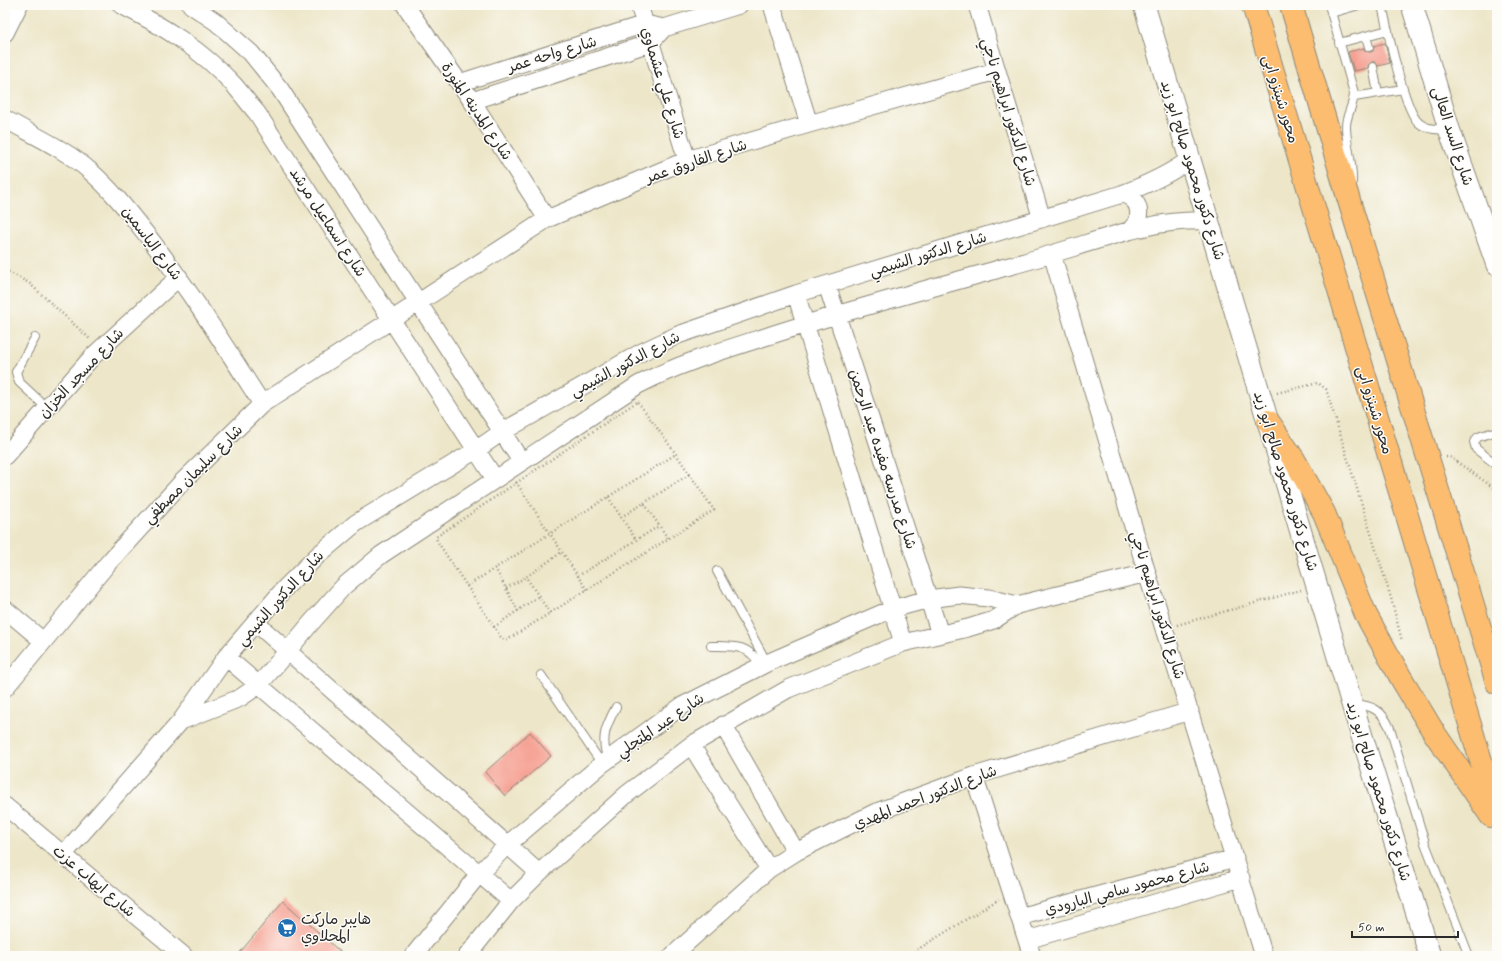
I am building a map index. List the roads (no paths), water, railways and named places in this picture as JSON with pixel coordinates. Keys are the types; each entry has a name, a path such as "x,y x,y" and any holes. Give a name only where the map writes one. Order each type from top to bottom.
{"main road":[{"name":"محور شينزو ابى","path":"1253,5 1497,814"},
{"path":"1291,5 1347,194 1497,684"},
{"path":"1268,421 1295,461 1320,506 1337,542 1366,615 1401,678 1433,731 1497,824"}],"street":[{"path":"5,33 19,5"},
{"name":"شارع اسماعيل مرشد","path":"121,5 146,17 178,37 207,59 234,85 257,113 476,450 510,473"},
{"path":"190,5 216,22 251,53 280,89 502,432 510,473"},
{"name":"شارع المدينه المنورة","path":"405,5 472,102 547,219"},
{"name":"شارع علي عشماوي","path":"639,5 687,160"},
{"path":"645,24 664,28 739,5"},
{"path":"773,5 809,124"},
{"name":"شارع الدكتور ابراهيم ناجي","path":"977,5 1042,219"},
{"name":"شارع دكتور محمود صالح ابو زيد","path":"1144,5 1352,704 1430,956"},
{"name":"شارع السد العالى","path":"1412,5 1449,129 1497,265"},
{"name":"شارع واحه عمر","path":"459,83 645,24"},
{"path":"650,43 664,28"},
{"name":"شارع واحه عمر","path":"472,102 650,43"},
{"name":"شارع الفاروق عمر","path":"418,302 547,219 687,160 996,71"},
{"name":"شارع الياسمين","path":"5,118 68,154 89,169 108,187 125,206 179,277 262,404"},
{"name":"شارع الدكتور الشيمي","path":"63,855 181,721 226,657 284,589 317,556 356,523 476,450 502,432 659,343 696,328 796,294 1122,194 1158,180 1189,160"},
{"path":"1122,194 1131,198 1138,206 1139,211 1137,222 1130,229"},
{"name":"شارع الدكتور الشيمي","path":"181,721 240,698 259,686 287,651 344,586 380,555 510,473 638,385 653,377 690,361 836,314 1052,254 1130,229 1167,222 1188,220 1208,221"},
{"name":"شارع الدكتور ابراهيم ناجي","path":"1052,254 1264,956"},
{"name":"شارع مسجد الخزان","path":"5,456 100,349 179,277"},
{"name":"شارع مدرسه مفيده عبد الرحمن","path":"827,285 940,634"},
{"path":"796,294 903,643"},
{"name":"شارع سليمان مصطفي","path":"5,688 109,562 172,492 262,404 418,302"},
{"name":"شارع عبد المتجلي","path":"467,956 511,901 539,873 626,794 691,745 788,689 903,643 968,628 994,620 1017,605 1148,573"},
{"name":"شارع عبد المتجلي","path":"413,956 479,874 507,845 605,762 682,706 764,664 892,608 929,599 959,595 989,598 1017,605"},
{"path":"5,609 43,641"},
{"path":"256,623 539,873"},
{"path":"226,657 511,901"},
{"name":"شارع الدكتور احمد المهدي","path":"672,956 769,869 796,852 874,813 974,776 1190,711"},
{"path":"724,725 796,852"},
{"path":"691,745 769,869"},
{"path":"974,776 1029,948"},
{"name":"شارع ايهاب عزت","path":"5,806 184,956"},
{"name":"شارع محمود سامي البارودي","path":"1019,917 1235,858"},
{"name":"شارع محمود سامي البارودي","path":"1029,948 1241,878"}],"lane":[{"path":"1347,194 1351,188 1352,173 1346,122 1354,97 1354,90 1330,9 1356,5"},
{"path":"1382,5 1409,109 1418,122 1432,129 1449,129"},
{"path":"1339,42 1388,30"},
{"path":"1366,36 1369,47"},
{"path":"1373,67 1378,93"},
{"path":"1354,97 1403,88"},
{"path":"35,338 16,372 19,382 47,408"},
{"path":"1497,431 1478,437 1474,442 1476,448 1497,465"},
{"path":"717,571 764,664"},
{"path":"711,646 738,647 746,650 764,664"},
{"path":"541,675 605,762"},
{"path":"1352,704 1371,707 1382,714 1387,720 1425,843 1469,956"},
{"path":"605,762 604,735 606,727 616,707"}],"place":[{"name":"هايبر ماركت المحلاوي","path":"287,928"}]}
